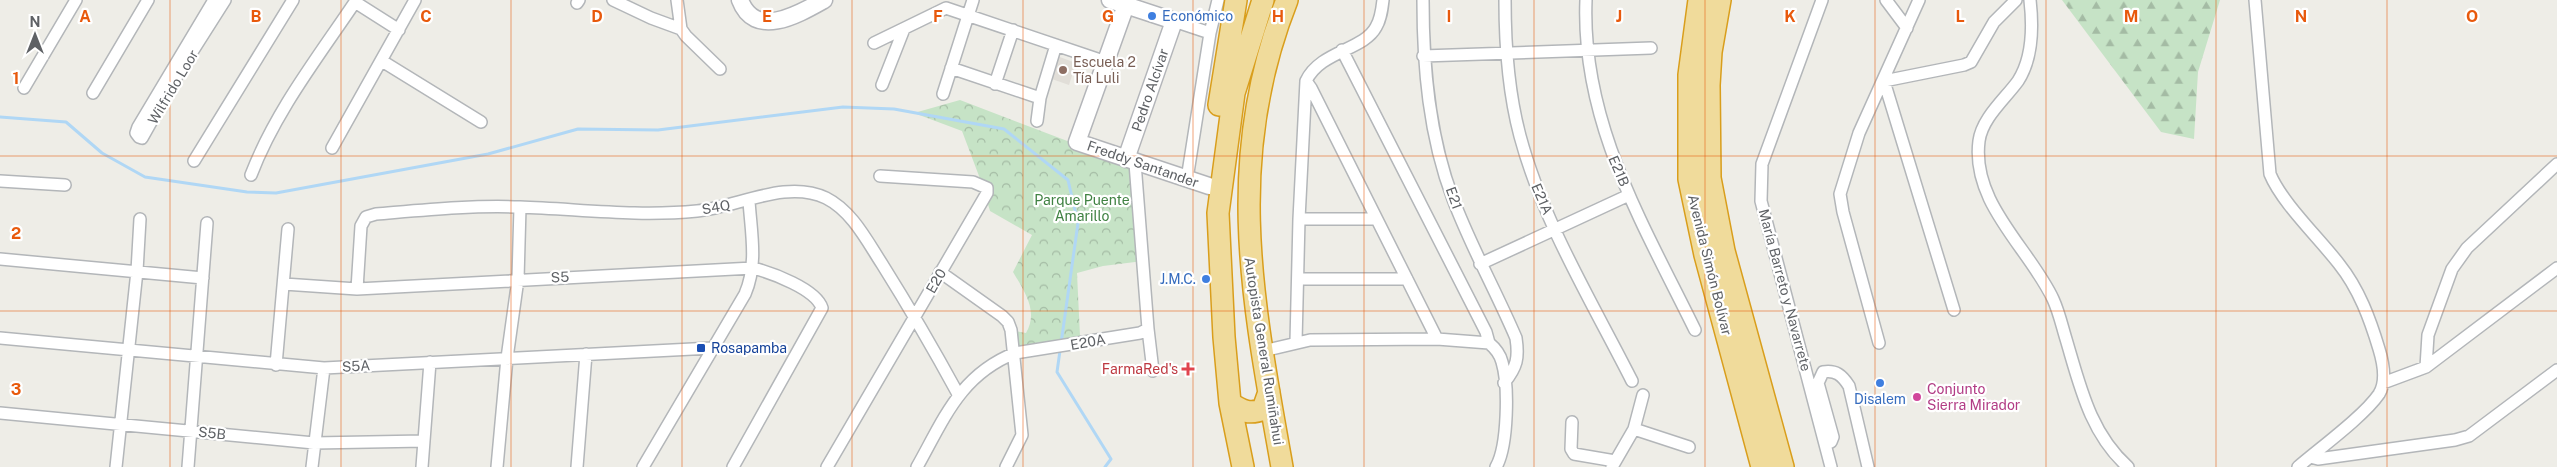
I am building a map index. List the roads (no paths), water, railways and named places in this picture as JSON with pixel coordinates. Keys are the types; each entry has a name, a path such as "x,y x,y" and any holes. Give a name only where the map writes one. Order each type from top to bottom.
{"highway":[{"path":"1218,212 1211,200 1209,186 1215,131 1236,0"},
{"path":"1243,467 1230,403 1220,292 1218,212 1234,93 1263,0"},
{"name":"Autopista General Rumiñahui","path":"1282,467 1252,282 1248,229 1249,176 1254,124 1264,72 1287,0"},
{"name":"Avenida Simón Bolívar","path":"1699,0 1689,75 1689,179 1705,256 1762,467"},
{"name":"Avenida Simón Bolívar","path":"1720,0 1711,52 1709,85 1710,178 1724,251 1783,467"},
{"path":"1230,403 1242,410 1256,412 1263,409 1269,392"}],"street":[{"path":"24,88 76,0"},
{"path":"93,93 148,0"},
{"name":"Wilfrido Loor","path":"214,0 138,127 136,133 139,137 142,138 178,74 225,0"},
{"path":"194,161 293,0"},
{"path":"332,148 415,0"},
{"path":"613,0 633,5 681,29"},
{"path":"677,0 681,29 720,69"},
{"path":"740,0 751,16 767,21 793,17 824,0"},
{"path":"943,94 974,0"},
{"path":"1110,0 1126,5 1148,6 1174,21 1210,33"},
{"path":"1187,179 1210,33 1218,0"},
{"path":"1296,342 1299,218 1306,81 1316,66 1365,39 1376,28 1382,0"},
{"name":"E21","path":"1423,0 1423,56 1433,128 1452,197 1480,264 1516,338 1519,355 1516,369 1504,383"},
{"name":"E21A","path":"1505,0 1505,53 1520,135 1534,181 1554,228 1632,381"},
{"name":"E21B","path":"1586,0 1587,50 1592,88 1607,142 1629,195 1695,330"},
{"path":"1886,0 1907,28"},
{"path":"1879,343 1843,212 1840,194 1859,133 1919,0"},
{"path":"1884,81 1971,62 1994,22 2016,0"},
{"path":"2030,0 2032,20 2026,66 1981,133 1978,164 1980,175 1992,203 2054,300 2082,394 2093,422 2113,453 2128,467"},
{"path":"2255,0 2270,174 2279,191 2339,264 2354,286 2369,318 2382,358 2383,383 2380,393 2368,407 2298,467"},
{"path":"251,175 260,152 278,118 355,2 399,30"},
{"name":"María Barreto y Navarrete","path":"1819,2 1762,164 1761,201 1826,444 1830,467"},
{"path":"874,43 946,8 1106,62 1126,5"},
{"name":"Pedro Alcívar","path":"1130,161 1174,21"},
{"path":"882,85 904,29"},
{"path":"995,84 1013,30"},
{"path":"1037,121 1040,98 1056,44"},
{"path":"1423,56 1651,48"},
{"path":"1342,50 1486,332 1489,343 1495,348 1502,362 1506,431 1496,467"},
{"path":"382,61 481,122"},
{"name":"Freddy Santander","path":"1106,62 1077,142 1209,186"},
{"path":"951,68 1040,98"},
{"path":"1306,81 1436,339"},
{"path":"1884,81 1954,310"},
{"path":"1130,161 1152,371"},
{"path":"2426,367 2428,335 2452,268 2467,248 2557,164"},
{"name":"E20","path":"826,467 988,194 987,188 973,182 880,176"},
{"path":"0,181 65,186"},
{"name":"S4Q","path":"357,289 361,226 366,217 465,207 520,207 621,214 698,211 782,192 805,192 826,199 855,223 916,316 958,394"},
{"path":"1480,264 1554,228 1629,195"},
{"path":"643,467 712,348 746,294 753,268 749,201"},
{"path":"496,467 507,358 518,279 520,207"},
{"path":"116,467 137,271 140,218"},
{"path":"1299,218 1374,218"},
{"path":"188,467 207,223"},
{"path":"276,365 288,229"},
{"path":"0,259 203,278"},
{"name":"S5","path":"284,284 357,289 753,268 777,274 814,297 820,302 822,308 733,467"},
{"path":"2383,383 2426,367 2557,268"},
{"path":"940,272 1008,322 1017,352 1022,435 1006,467"},
{"path":"1298,279 1406,279"},
{"name":"E20A","path":"917,467 958,394 971,380 1002,358 1017,352 1067,346 1140,333 1148,329"},
{"name":"S5A","path":"0,338 324,368 712,348"},
{"path":"1263,351 1310,340 1436,339 1489,343"},
{"path":"577,467 586,354"},
{"path":"422,467 430,362"},
{"path":"312,467 324,368"},
{"path":"2310,457 2318,459 2455,440 2469,436 2557,370"},
{"path":"1826,444 1831,442 1833,437 1818,383 1823,372 1830,371 1844,378 1849,386 1868,467"},
{"path":"1572,422 1571,449 1574,454 1614,464 1634,429 1643,394"},
{"name":"S5B","path":"0,413 314,443 424,440"},
{"path":"1634,429 1689,447"}],"waterway":[{"path":"0,117 66,122 102,153 145,177 247,192 276,193 488,154 578,129 658,130 843,107 894,109 1004,129 1068,180 1078,223 1057,372 1111,459 1105,467"}],"place":[{"name":"Económico","path":"1152,16"},
{"name":"Escuela 2 Tía Luli","path":"1063,70"},
{"name":"J.M.C.","path":"1206,279"},
{"name":"Rosapamba","path":"701,348"},
{"name":"FarmaRed's","path":"1188,369"},
{"name":"Disalem","path":"1880,383"},
{"name":"Conjunto Sierra Mirador","path":"1917,397"}],"park label":[{"name":"Parque Puente Amarillo","path":"1082,208"}]}
